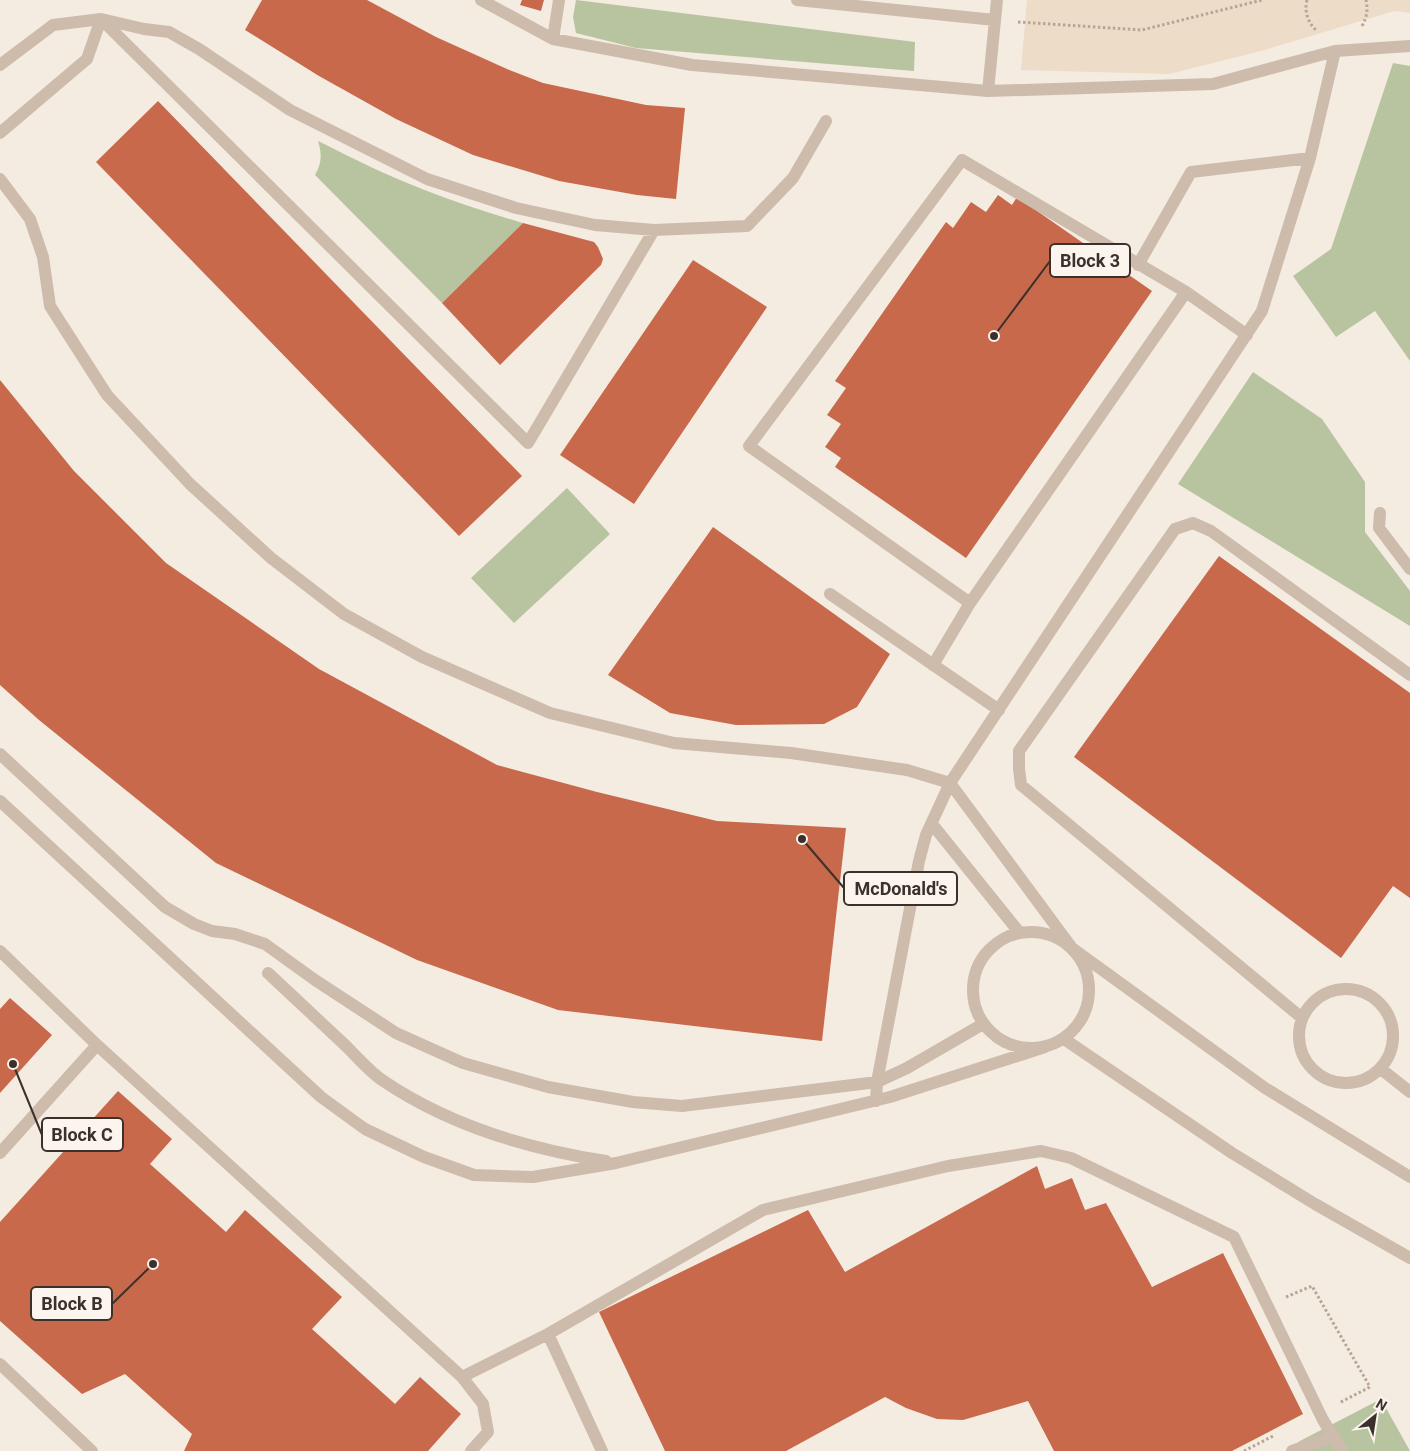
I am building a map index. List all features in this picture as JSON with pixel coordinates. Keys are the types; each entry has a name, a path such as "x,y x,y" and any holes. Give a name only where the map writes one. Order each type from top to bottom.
{"lane":[{"path":"481,0 553,39 692,65 988,91 1213,84 1335,51 1410,46"},
{"path":"553,39 559,0"},
{"path":"797,0 995,20"},
{"path":"988,91 997,0"},
{"path":"0,65 53,25 101,19 144,29 169,32 199,49 290,110 427,178 516,208 595,225 654,230 747,226 792,178 826,121"},
{"path":"0,133 87,59 101,19"},
{"path":"101,19 528,443 654,230"},
{"path":"876,1100 877,1082 919,861 926,835 950,784 1262,312 1310,158 1335,51"},
{"path":"1138,265 1191,172 1310,158"},
{"path":"970,602 750,446 962,160 1186,292 1247,335"},
{"path":"0,179 30,219 43,257 50,306 107,395 190,484 271,558 344,614 422,657 550,714 674,742 791,753 906,770 950,784 1083,963 1089,980 1089,998 1084,1015 1074,1030 1064,1039 1045,1047 876,1100 616,1163 533,1177 474,1174 424,1157 365,1129 321,1097 0,801"},
{"path":"933,665 970,602 1186,292"},
{"path":"1380,513 1379,528 1410,569"},
{"path":"1302,1018 1021,785 1019,769 1020,751 1175,529 1193,523 1211,531 1410,675"},
{"path":"830,594 999,710"},
{"path":"0,754 165,907 194,924 212,931 235,934 265,944 315,980 396,1033 463,1063 548,1087 633,1102 682,1106 877,1082 907,1068 983,1024"},
{"path":"932,824 1019,932"},
{"path":"1045,1047 1027,1048 1010,1044 995,1036 983,1024 974,1006 972,987 976,968 986,952 1000,940 1019,932 1038,932 1056,937 1265,1088 1410,1177"},
{"path":"0,951 97,1045 462,1377 483,1404 488,1432 471,1451"},
{"path":"268,973 381,1079 414,1099 466,1123 527,1145 571,1156 616,1163"},
{"path":"1352,990 1368,995 1383,1008 1391,1023 1393,1039 1389,1055 1381,1069 1370,1077 1353,1083 1332,1082 1317,1074 1309,1066 1300,1045 1299,1033 1302,1018 1313,1002 1332,991 1352,990"},
{"path":"1064,1039 1232,1153 1315,1204 1410,1258"},
{"path":"0,1153 97,1045"},
{"path":"1381,1069 1410,1092"},
{"path":"462,1377 548,1334 763,1210 948,1166 1041,1151 1071,1158 1234,1237 1323,1420 1342,1451"},
{"path":"548,1334 602,1451"},
{"path":"0,1364 92,1451"},
{"path":"1292,1451 1334,1436"}],"path":[{"path":"995,20 1142,30 1262,0"},
{"path":"1307,0 1307,18 1312,27 1320,34"}],"green space":[{"path":"576,0 915,42 914,71 636,48 576,33 573,17"},
{"path":"1393,63 1410,66 1410,361 1375,311 1336,337 1293,276 1331,249"},
{"path":"318,141 422,189 523,223 442,303 315,175 321,158"},
{"path":"1253,372 1322,419 1365,482 1365,532 1410,591 1410,626 1178,484"},
{"path":"567,488 610,534 514,623 471,578"},
{"path":"1381,1399 1410,1451 1303,1451 1298,1442"}],"shaded area":[{"path":"1027,0 1410,0 1410,13 1394,11 1261,51 1169,74 1021,70"}],"building":[{"path":"262,0 367,0 436,37 543,83 646,105 685,108 676,199 637,195 559,181 473,155 396,119 319,76 245,30"},
{"path":"522,0 544,0 541,11 520,5"},
{"path":"158,101 522,476 459,536 96,162"},
{"path":"998,195 1012,205 1017,197 1152,291 966,558 835,467 841,458 825,447 841,424 827,415 846,388 835,381 946,222 953,228 971,202 986,212"},
{"path":"523,223 594,242 603,259 601,265 500,365 442,303"},
{"path":"693,260 767,307 634,504 560,455"},
{"path":"0,380 74,471 166,563 319,669 497,765 717,821 846,828 822,1041 558,1010 417,960 216,863 39,720 0,685"},
{"path":"713,527 890,654 857,707 824,724 736,725 670,713 608,675"},
{"path":"1219,556 1410,693 1410,898 1393,886 1341,958 1074,757"},
{"path":"10,998 52,1035 0,1093 0,1009"},
{"path":"118,1091 172,1139 150,1164 226,1232 245,1210 342,1297 312,1329 395,1404 420,1377 461,1414 428,1451 184,1451 192,1434 125,1374 82,1394 0,1321 0,1222"},
{"path":"1037,1166 1045,1189 1072,1178 1085,1210 1106,1203 1152,1287 1223,1253 1303,1414 1232,1451 1054,1451 1028,1401 963,1420 937,1419 906,1408 885,1397 786,1451 665,1451 599,1312 808,1210 845,1272"}],"place":[{"name":"Block 3","path":"994,336"},
{"name":"McDonald's","path":"802,839"},
{"name":"Block C","path":"13,1064"},
{"name":"Block B","path":"153,1264"}]}
